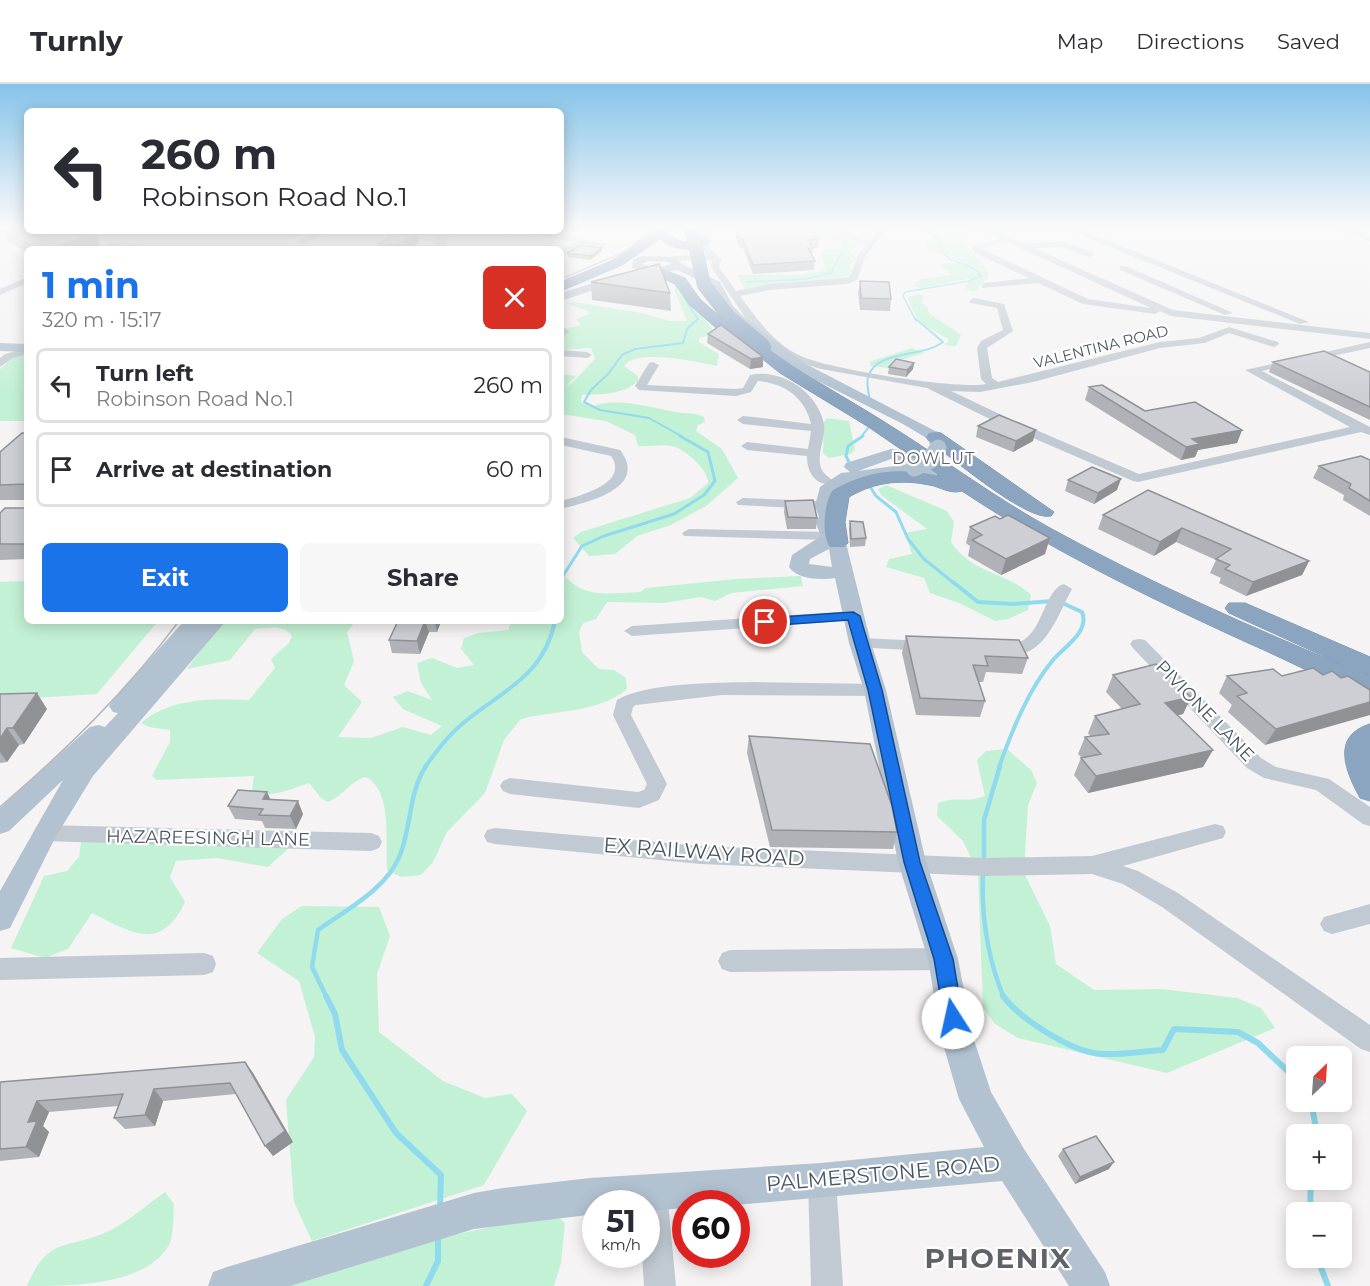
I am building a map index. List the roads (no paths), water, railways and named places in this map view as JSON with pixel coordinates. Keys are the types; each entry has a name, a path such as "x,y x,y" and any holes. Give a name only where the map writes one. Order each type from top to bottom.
{"highway":[{"path":"682,283 695,302 752,352 808,377 997,506 1029,524"},
{"path":"703,283 729,319 759,347 884,419 1036,518 1191,596 1327,655 1370,669"},
{"path":"873,422 886,437 885,454"},
{"path":"937,442 1020,500 1162,576 1370,669"},
{"path":"833,540 840,494 857,483 880,477 922,474 955,487 1208,614 1370,686"},
{"path":"1162,576 1191,596"},
{"path":"1370,734 1360,744 1356,756 1359,770 1370,790"},
{"path":"1370,751 1367,762 1370,775"}],"main road":[{"path":"564,294 593,283"},
{"path":"714,283 728,308 751,330 797,365 808,377 908,421 937,442 922,474"},
{"path":"2,352 24,348"},
{"path":"922,474 928,470 917,462 902,456 885,454 825,480 817,495 817,505 833,540 839,575 875,690 912,862 944,959 957,1037 976,1099 1011,1162 1091,1286"},
{"path":"833,540 820,549 804,554 798,564 806,570 839,575"},
{"path":"0,824 99,732 192,624"},
{"path":"0,919 44,833 99,750 213,624"},
{"name":"PALMERSTONE ROAD","path":"660,1191 822,1181 1011,1162"},
{"name":"PALMERSTONE ROAD","path":"227,1286 439,1221 504,1205 582,1196"}],"street":[{"path":"0,292 20,283"},
{"path":"726,283 758,327 780,348 808,363 930,385 1004,421 1138,478 1366,430"},
{"path":"733,294 770,287 813,283"},
{"path":"985,286 1012,283"},
{"path":"1047,283 1089,303 1171,313 1262,331"},
{"path":"1106,283 1171,313"},
{"path":"1144,283 1248,328 1326,331 1370,336"},
{"path":"1207,283 1326,331"},
{"path":"974,301 1001,306 1009,327 1008,331 982,348 987,379 995,386"},
{"name":"VALENTINA ROAD","path":"930,385 958,389 995,386 1033,379 1160,345 1202,341 1225,331 1248,328 1274,344"},
{"path":"1366,430 1251,370 1370,345"},
{"path":"564,353 587,355"},
{"path":"653,365 641,386 643,388 736,393 747,390 756,372 784,381 795,388 815,415 818,428 813,453 819,475 825,480"},
{"path":"743,420 773,422 788,427 818,428"},
{"path":"564,442 615,453 622,459 624,467 621,476 604,490 564,504"},
{"path":"747,446 813,453"},
{"path":"743,502 817,505"},
{"path":"689,533 833,540"},
{"path":"983,649 1015,649 1034,643 1064,589"},
{"path":"632,631 857,629 950,647"},
{"name":"PIVIONE LANE","path":"1138,644 1254,763 1271,773 1322,784 1370,818"},
{"path":"510,786 639,800 652,795 657,784 622,715 624,704 631,700 730,690 875,690"},
{"path":"1092,865 1215,832"},
{"name":"HAZAREESINGH LANE","path":"44,833 371,842"},
{"name":"EX RAILWAY ROAD","path":"495,836 701,855 912,862 984,867 1092,865"},
{"path":"1092,865 1130,878 1170,900 1370,1040"},
{"path":"1332,924 1370,914"},
{"path":"730,961 944,959"},
{"path":"0,969 204,964"},
{"path":"822,1181 827,1286"},
{"path":"658,1268 660,1286"}],"waterway":[{"path":"916,321 903,296 905,292 957,283"},
{"path":"685,292 685,300 698,319"},
{"path":"683,437 649,418 600,410 584,402 591,390 608,374 622,355 635,349 683,343 687,329 698,319"},
{"path":"870,401 867,380 873,368 890,358 934,347 943,342 916,319"},
{"path":"861,437 868,428"},
{"path":"564,574 582,546 604,536 674,514 704,495 715,481 708,452 680,436"},
{"path":"850,464 846,456 848,446 863,436"},
{"path":"869,485 876,496 896,512 908,539 924,559 955,584"},
{"path":"953,582 978,602 1013,604 1053,601"},
{"path":"999,767 1015,725 1036,684 1053,660 1075,639 1082,626 1084,619 1082,612 1060,602"},
{"path":"425,767 456,730 531,670 541,656 554,624"},
{"path":"327,998 312,967 318,930 365,898 394,867 404,844 416,788 426,766"},
{"path":"984,861 984,820 1000,766"},
{"path":"983,871 986,936 993,967 1003,996"},
{"path":"1003,996 1022,1015 1048,1033 1090,1052 1117,1054 1163,1050 1174,1029 1238,1032 1258,1043 1286,1070"},
{"path":"327,998 335,1014 342,1050 396,1133 441,1175 440,1207"},
{"path":"1313,1112 1315,1124"},
{"path":"1310,1202 1311,1190"},
{"path":"426,1286 438,1261 438,1236"},
{"path":"1321,1268 1328,1286"}],"tram line":[{"path":"0,807 95,719 138,672 177,624"}],"district":[{"name":"DOWLUT","path":"934,458"},
{"name":"PHOENIX","path":"998,1258"}]}
